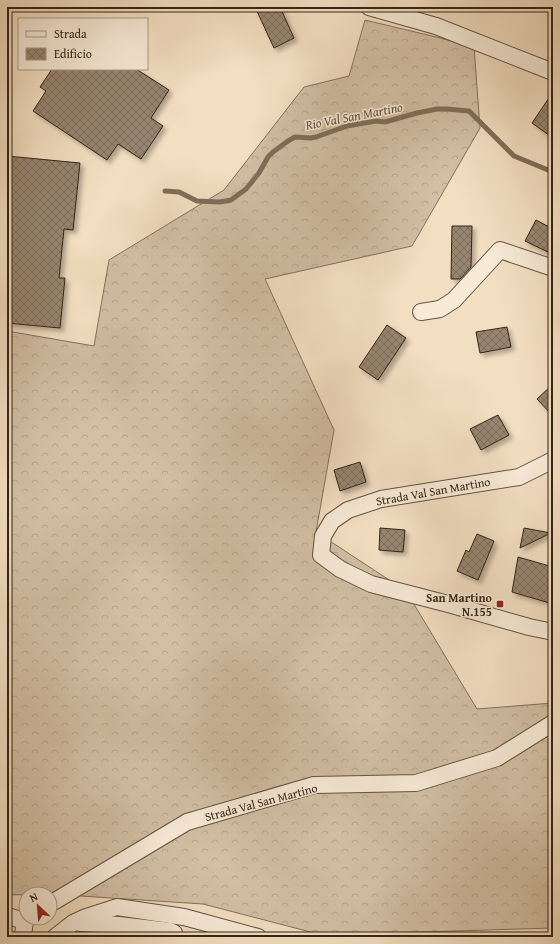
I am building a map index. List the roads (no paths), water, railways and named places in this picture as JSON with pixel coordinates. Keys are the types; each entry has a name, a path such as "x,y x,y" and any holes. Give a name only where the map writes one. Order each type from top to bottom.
{"street":[{"path":"369,7 436,26 553,72"},
{"path":"421,312 440,309 454,300 500,250 553,268"},
{"name":"Strada Val San Martino","path":"553,460 519,477 381,499 348,510 332,521 322,536 321,555 340,569 371,584 529,627 553,632"},
{"name":"Strada Val San Martino","path":"58,899 187,822 314,785 416,783 497,758 553,723"},
{"path":"55,937 73,923 117,907 184,917 258,937"},
{"path":"7,916 18,921"},
{"path":"73,923 119,925 170,931 175,937"}],"waterway":[{"name":"Rio Val San Martino","path":"165,191 179,192 197,201 220,202 231,200 246,189 273,152 295,137 316,137 347,126 376,121 385,122 437,109 469,111 514,156 553,172"}],"place":[{"name":"San Martino N.155","path":"500,604"}]}
